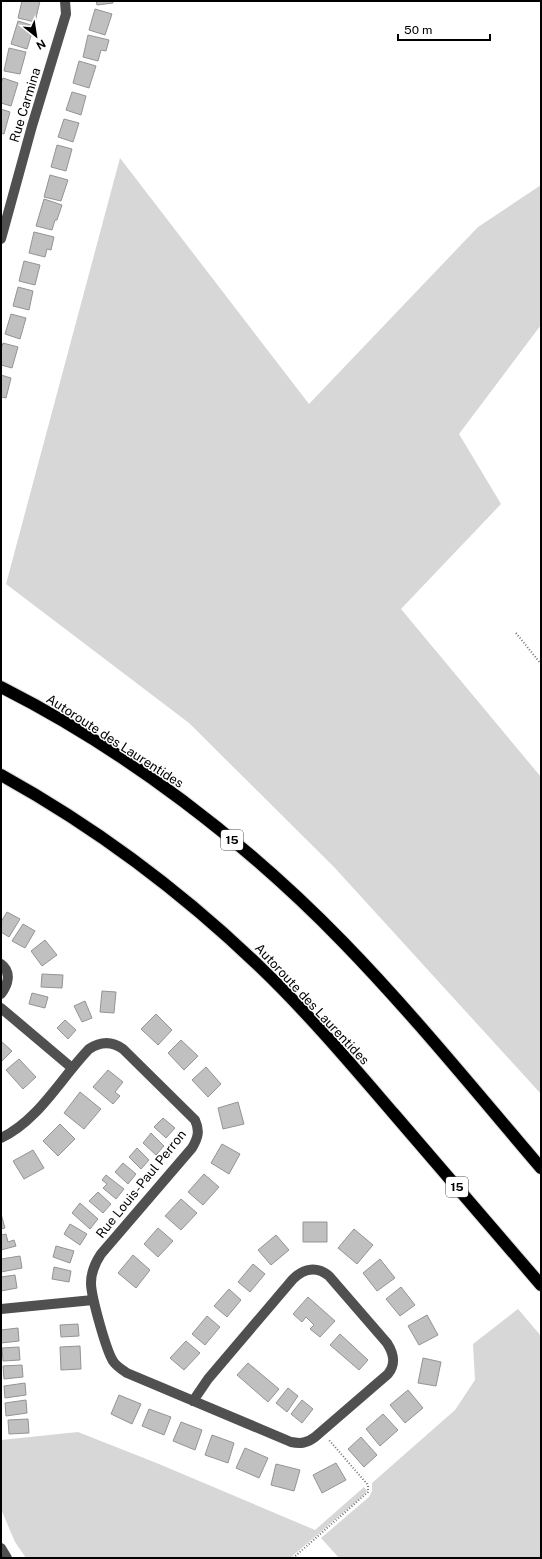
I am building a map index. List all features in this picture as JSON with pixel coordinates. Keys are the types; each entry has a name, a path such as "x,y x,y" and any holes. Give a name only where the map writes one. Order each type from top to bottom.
{"highway":[{"name":"Autoroute des Laurentides","path":"1,687 86,736 165,788 217,828 274,876 328,927 373,974 541,1168"},
{"name":"Autoroute des Laurentides","path":"1,775 56,807 122,852 189,904 253,960 306,1013 541,1286"}],"street":[{"name":"Rue Carmina","path":"1,239 32,126 66,14 66,1"},
{"path":"1,964 6,969 8,975 5,987 1,994"},
{"path":"1,1008 72,1068"},
{"name":"Rue Louis-Paul Perron","path":"1,1138 16,1130 28,1120 72,1068 93,1047 105,1043 114,1044 123,1049 195,1120 198,1132 197,1140 192,1148 97,1260 92,1278 93,1300 109,1353 116,1365 132,1376 291,1442 305,1443 315,1437 388,1374 393,1363 393,1355 387,1344 329,1276 322,1270 309,1269 300,1273 293,1279 208,1379 194,1401"},
{"path":"1,1309 93,1300"},
{"path":"1,1548 7,1558"}],"path":[{"path":"516,634 541,664"},
{"path":"293,1558 368,1492 368,1485 328,1439"}],"shaded area":[{"path":"120,158 309,404 478,227 541,185 541,325 459,434 501,504 401,609 541,777 541,1094 334,867 189,723 6,584"},
{"path":"518,1309 541,1336 541,1558 339,1558 321,1538 369,1497 372,1491 372,1483 455,1410 475,1380 473,1344"},
{"path":"78,1432 159,1464 315,1530 364,1487 367,1491 290,1558 26,1558 15,1542 1,1509 1,1440"}],"building":[{"path":"22,1 40,1 35,22 18,18"},
{"path":"96,1 113,1 113,3 97,5"},
{"path":"95,9 112,14 105,35 89,30"},
{"path":"18,21 34,26 27,49 11,44"},
{"path":"88,35 109,40 106,51 101,50 98,61 83,57"},
{"path":"9,48 26,52 20,74 4,71"},
{"path":"79,61 96,66 89,88 73,83"},
{"path":"3,78 18,83 11,106 1,103 1,83"},
{"path":"72,92 86,96 81,115 66,110"},
{"path":"1,109 10,112 4,134 1,133"},
{"path":"64,119 79,123 73,142 58,137"},
{"path":"57,145 72,149 66,171 51,167"},
{"path":"50,175 68,180 61,201 44,197"},
{"path":"44,199 62,205 52,230 36,226"},
{"path":"34,232 54,237 51,250 47,249 45,257 29,253"},
{"path":"24,261 40,265 35,285 19,281"},
{"path":"18,287 33,291 29,310 13,306"},
{"path":"11,314 26,318 20,339 5,334"},
{"path":"3,343 18,347 12,368 1,365 1,349"},
{"path":"1,375 11,378 6,398 1,397"},
{"path":"7,912 20,919 9,937 1,932 1,922"},
{"path":"23,924 35,931 25,948 12,941"},
{"path":"45,940 57,955 42,966 31,951"},
{"path":"42,974 63,975 62,988 41,987"},
{"path":"102,991 116,992 114,1013 100,1012"},
{"path":"32,993 48,997 45,1008 29,1004"},
{"path":"85,1001 92,1018 82,1022 74,1006"},
{"path":"156,1014 172,1030 158,1045 141,1029"},
{"path":"65,1020 76,1030 68,1039 57,1028"},
{"path":"181,1040 198,1056 184,1070 168,1053"},
{"path":"1,1041 12,1051 1,1062"},
{"path":"19,1059 36,1077 23,1089 6,1070"},
{"path":"206,1067 221,1084 208,1097 192,1080"},
{"path":"108,1070 123,1082 115,1092 120,1096 113,1104 93,1087"},
{"path":"80,1092 101,1109 84,1129 64,1113"},
{"path":"238,1102 244,1124 223,1129 218,1108"},
{"path":"163,1118 175,1128 166,1138 154,1127"},
{"path":"60,1124 75,1139 58,1156 43,1141"},
{"path":"151,1133 164,1146 156,1155 143,1143"},
{"path":"222,1144 240,1154 229,1174 211,1163"},
{"path":"137,1148 149,1160 141,1169 129,1157"},
{"path":"33,1150 44,1168 24,1179 13,1161"},
{"path":"123,1163 136,1174 128,1184 115,1172"},
{"path":"204,1174 219,1187 203,1205 188,1192"},
{"path":"106,1175 124,1189 116,1199 103,1188 107,1184 102,1180"},
{"path":"98,1192 111,1204 103,1213 89,1201"},
{"path":"181,1199 197,1213 181,1230 165,1216"},
{"path":"80,1203 98,1219 90,1229 72,1213"},
{"path":"1,1214 5,1228 1,1229"},
{"path":"303,1222 327,1222 327,1242 303,1242"},
{"path":"70,1224 87,1234 80,1245 64,1234"},
{"path":"158,1228 173,1241 158,1257 144,1244"},
{"path":"354,1229 373,1245 357,1264 338,1248"},
{"path":"6,1234 8,1242 14,1240 16,1246 1,1250 1,1235"},
{"path":"276,1235 289,1250 271,1265 258,1250"},
{"path":"56,1246 74,1251 70,1263 53,1257"},
{"path":"133,1255 150,1270 136,1288 118,1273"},
{"path":"20,1256 22,1268 1,1272 1,1259"},
{"path":"380,1259 395,1278 377,1291 363,1273"},
{"path":"253,1264 265,1274 250,1292 238,1282"},
{"path":"54,1267 71,1271 69,1282 52,1279"},
{"path":"15,1275 17,1288 1,1291 1,1277"},
{"path":"401,1287 415,1305 400,1316 386,1299"},
{"path":"229,1289 241,1300 227,1317 214,1306"},
{"path":"308,1297 335,1321 320,1337 310,1329 314,1325 306,1317 302,1322 293,1314"},
{"path":"427,1315 438,1335 419,1345 408,1326"},
{"path":"207,1316 220,1327 205,1345 192,1334"},
{"path":"78,1324 79,1336 61,1337 60,1325"},
{"path":"18,1328 19,1341 1,1343 1,1330"},
{"path":"340,1334 368,1360 359,1370 330,1345"},
{"path":"186,1341 200,1353 184,1370 170,1358"},
{"path":"80,1346 81,1369 61,1370 60,1347"},
{"path":"19,1347 20,1360 3,1361 2,1348"},
{"path":"423,1358 441,1362 436,1386 418,1383"},
{"path":"248,1363 279,1389 268,1402 237,1375"},
{"path":"22,1365 23,1377 4,1379 3,1366"},
{"path":"25,1383 26,1395 5,1398 4,1386"},
{"path":"288,1388 298,1396 287,1412 276,1403"},
{"path":"408,1390 423,1408 405,1423 390,1405"},
{"path":"119,1395 141,1404 132,1424 111,1414"},
{"path":"26,1400 27,1413 6,1416 5,1403"},
{"path":"302,1400 313,1409 302,1423 291,1414"},
{"path":"149,1409 171,1417 164,1435 142,1426"},
{"path":"383,1414 398,1430 380,1446 366,1429"},
{"path":"28,1419 29,1433 9,1434 8,1420"},
{"path":"181,1422 202,1430 195,1450 173,1441"},
{"path":"212,1435 234,1443 228,1463 205,1455"},
{"path":"361,1437 377,1455 364,1467 348,1449"},
{"path":"245,1448 268,1458 259,1478 236,1468"},
{"path":"336,1463 346,1480 322,1493 313,1475"},
{"path":"276,1464 300,1470 294,1491 271,1485"}]}
